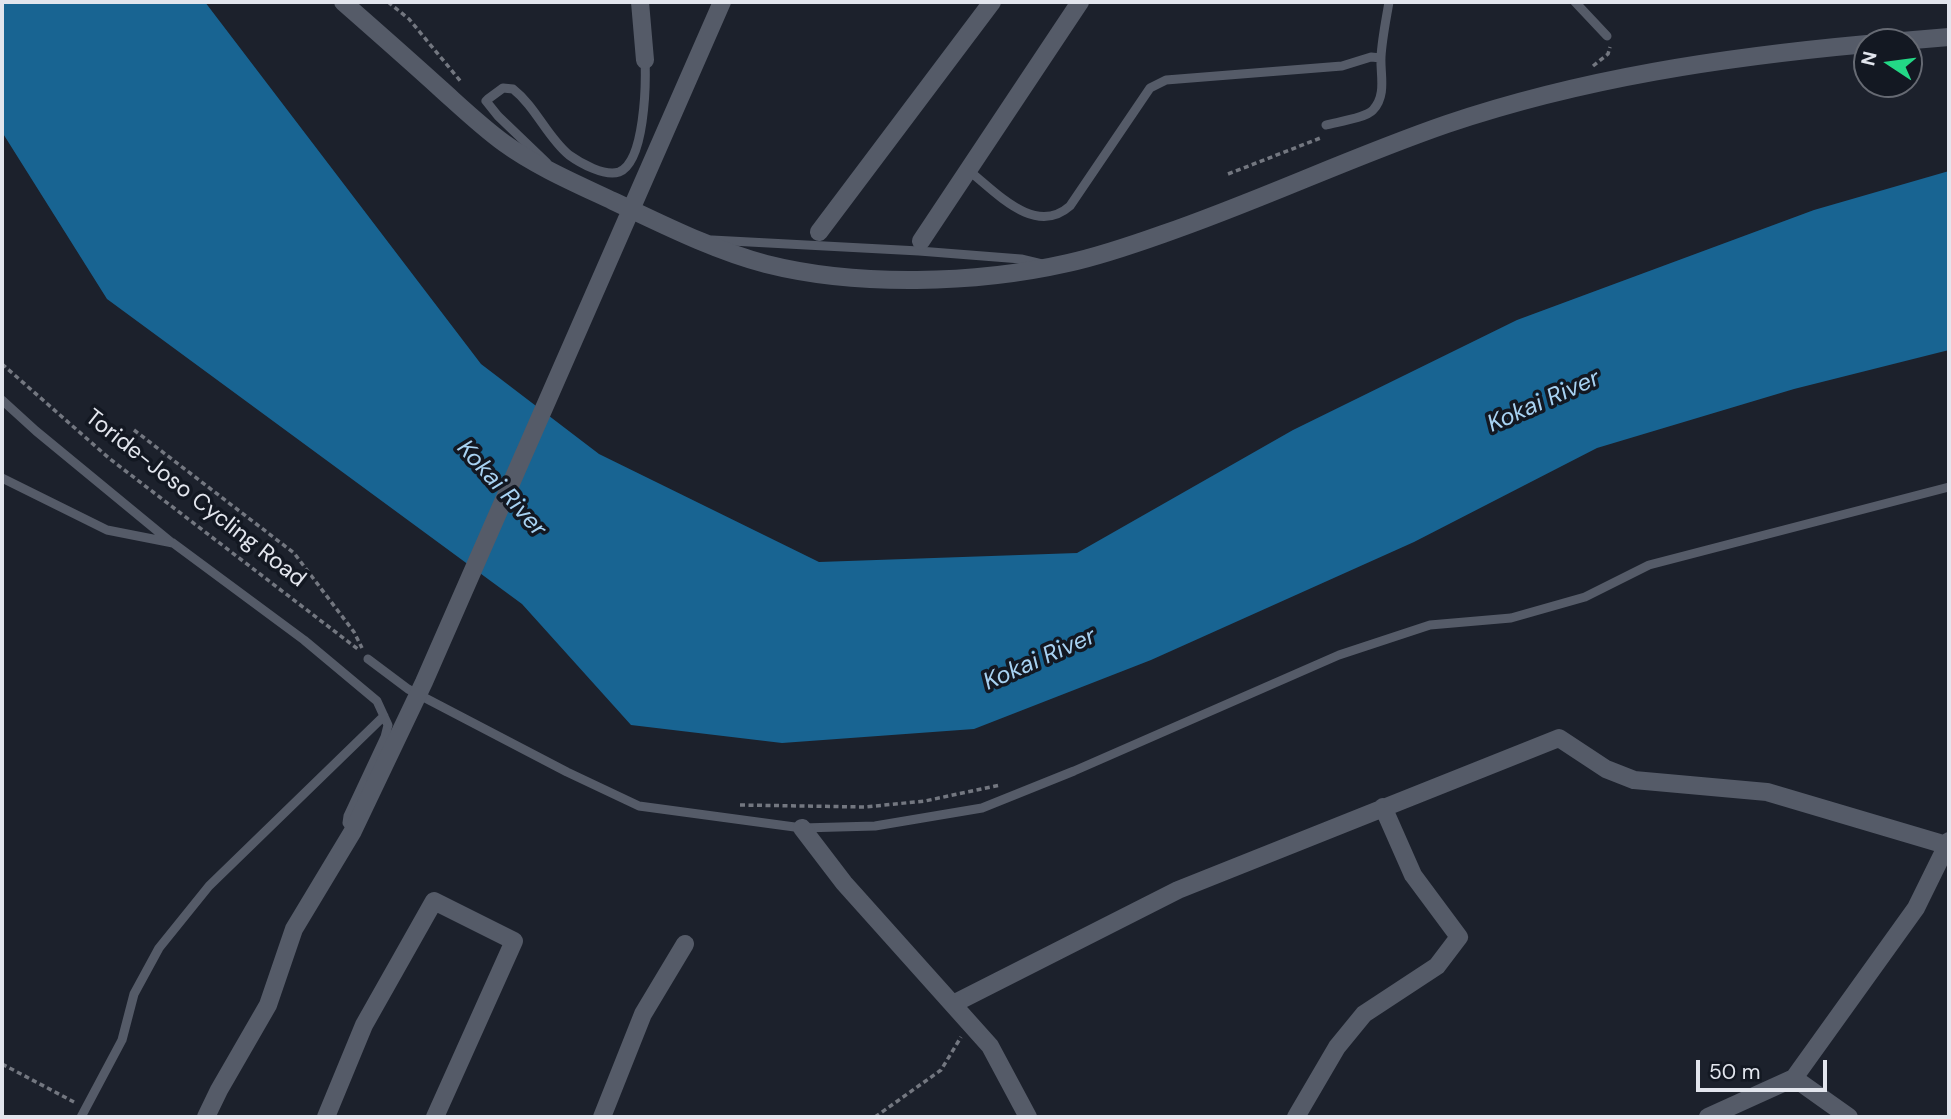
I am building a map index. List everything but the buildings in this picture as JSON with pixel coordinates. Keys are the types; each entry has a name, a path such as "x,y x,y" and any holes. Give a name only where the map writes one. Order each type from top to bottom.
{"street":[{"path":"343,2 506,145 628,216 766,264 846,277 979,277 1052,266 1116,250 1213,217 1449,124 1586,85 1717,60 1853,45"},
{"path":"640,2 645,60"},
{"path":"206,1117 268,1005 294,929 353,831 421,688 722,2"},
{"path":"817,238 992,2"},
{"path":"920,246 1080,2"},
{"path":"1923,39 1949,37"},
{"path":"953,1004 1178,890 1559,738 1606,769 1634,780 1767,792 1948,843 1916,908 1794,1079 1708,1117"},
{"path":"1296,1117 1337,1047 1364,1014 1437,966 1459,937 1413,875 1383,807"},
{"path":"802,828 844,883 990,1046 1028,1117"},
{"path":"326,1117 364,1025 434,901 514,941 435,1117"},
{"path":"602,1117 643,1014 685,944"},
{"path":"1794,1079 1849,1117"}],"lane":[{"path":"1326,125 1374,110 1383,81 1381,58 1389,2"},
{"path":"1575,2 1607,36"},
{"path":"968,170 1026,214 1052,217 1062,214 1070,206 1150,88 1157,83 1166,80 1342,66 1371,57 1381,58"},
{"path":"561,176 498,116 486,101 503,88 513,89 568,154 598,170 616,173 626,168 640,137 645,100 645,60"},
{"path":"696,239 817,238 920,246 1021,259 1052,266"},
{"path":"2,400 173,543 341,669 377,701 387,725 385,737 348,816 346,823 353,831"},
{"path":"2,478 107,530 173,543"},
{"path":"368,659 567,772 639,806 802,828 875,826 982,808 1074,771 1339,655 1430,625 1511,618 1585,597 1649,565 1949,486"},
{"path":"81,1117 122,1040 134,994 159,948 209,886 384,716"}],"path":[{"path":"388,2 410,19 463,83"},
{"path":"1586,85 1584,75 1608,54 1610,42 1607,36"},
{"path":"1228,174 1324,136 1326,125"},
{"name":"Toride-Joso Cycling Road","path":"2,364 110,459 348,639 368,659"},
{"path":"134,430 294,553 354,632 368,659"},
{"path":"739,805 865,807 925,801 1012,783"},
{"path":"874,1117 941,1070 970,1023"},
{"path":"2,1064 86,1107"}],"water":[{"name":"Kokai River","path":"2,2 205,2 481,364 599,454 819,562 1077,553 1293,430 1517,320 1814,210 1949,171 1949,350 1794,389 1597,448 1414,542 1151,660 974,729 782,743 631,725 522,604 107,299 2,132"}]}
